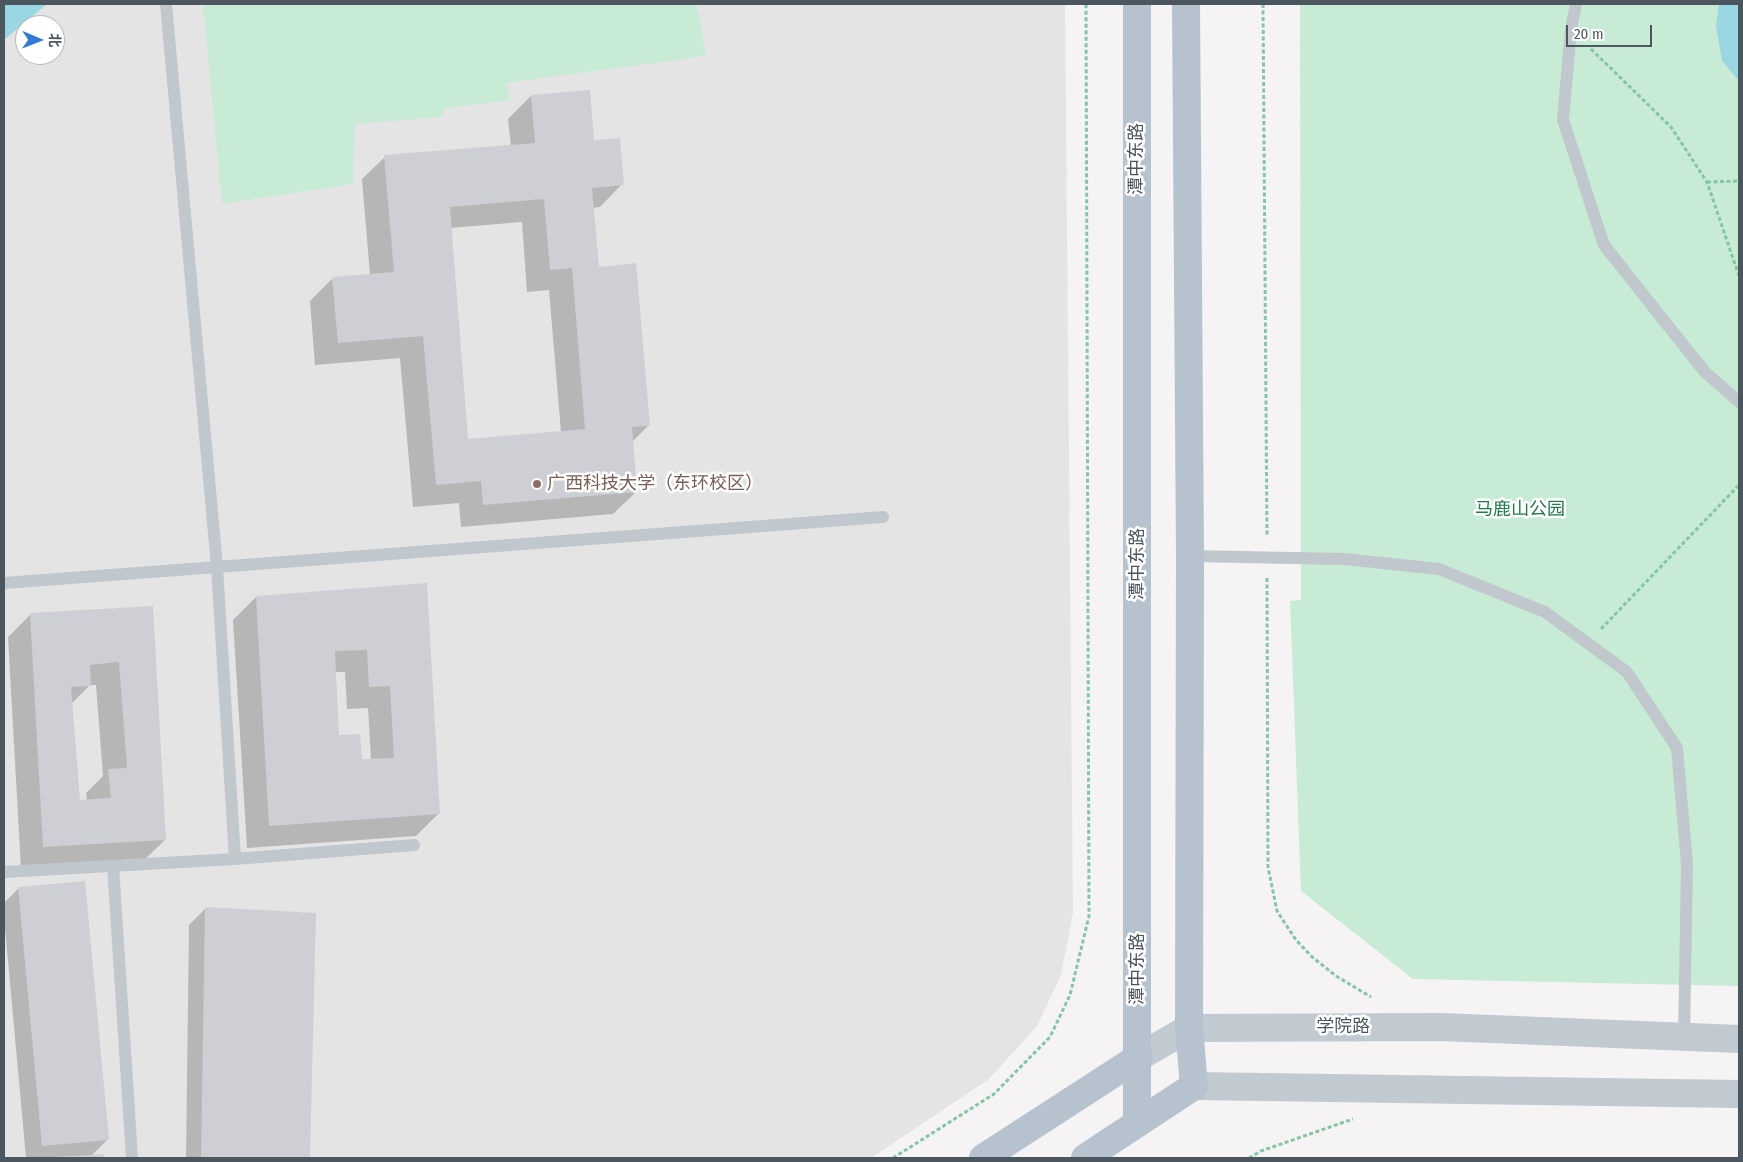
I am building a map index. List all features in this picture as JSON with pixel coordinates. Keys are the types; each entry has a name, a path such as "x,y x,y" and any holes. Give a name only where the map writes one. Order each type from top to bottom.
{"main road":[{"name":"潭中东路","path":"1137,4 1139,1057 1137,1123"},
{"path":"1186,4 1190,556 1190,1028 1194,1086"},
{"name":"学院路","path":"983,1158 1139,1057 1190,1028 1441,1027 1739,1039"},
{"path":"1085,1158 1194,1086 1739,1094"}],"lane":[{"path":"167,4 217,567 235,859"},
{"path":"1576,4 1571,29 1563,120 1604,245 1704,371 1739,402"},
{"path":"4,583 883,517"},
{"path":"1190,556 1344,559 1439,569 1545,612 1627,672 1677,748 1687,865 1684,1038"},
{"path":"4,872 235,859 414,845"},
{"path":"113,866 132,1158"}],"path":[{"path":"893,1158 994,1094 1050,1037 1070,995 1089,916 1086,4"},
{"path":"1571,29 1671,127 1707,182 1739,276"},
{"path":"1707,182 1739,182"},
{"path":"1587,643 1739,485"},
{"path":"1249,1158 1359,1117"}],"shaded area":[{"name":"广西科技大学（东环校区）","path":"4,4 1065,4 1073,913 1061,975 1037,1026 989,1079 871,1158 4,1158"}],"green space":[{"path":"203,4 697,4 706,56 506,83 510,100 446,108 441,117 355,124 353,184 222,204"},
{"name":"马鹿山公园","path":"1300,4 1739,4 1739,986 1413,979 1301,891 1290,601 1301,600"}],"water":[{"path":"4,4 47,4 34,15 15,15 15,31 4,40"},
{"path":"1719,4 1739,4 1739,81 1722,61 1716,26"}],"building":[{"path":"590,90 594,140 620,138 624,185 592,188 599,267 636,263 650,426 632,427 637,492 483,505 481,481 436,485 423,336 338,343 332,277 394,272 384,155 535,143 531,95","holes":["544,199 550,270 572,268 585,429 468,439 450,207"]},
{"path":"427,583 440,814 269,826 256,596","holes":["367,650 369,687 390,686 394,758 362,759 360,734 339,735 335,651"]},
{"path":"153,606 166,840 43,847 30,613","holes":["119,662 127,768 108,769 111,798 80,800 71,687 91,686 90,665"]},
{"path":"85,881 109,1140 42,1146 18,887"},
{"path":"205,907 316,913 310,1158 201,1158"},
{"path":"104,1154 104,1158 55,1158 55,1157"}],"place":[{"name":"广西科技大学（东环校区）","path":"537,484"}]}
